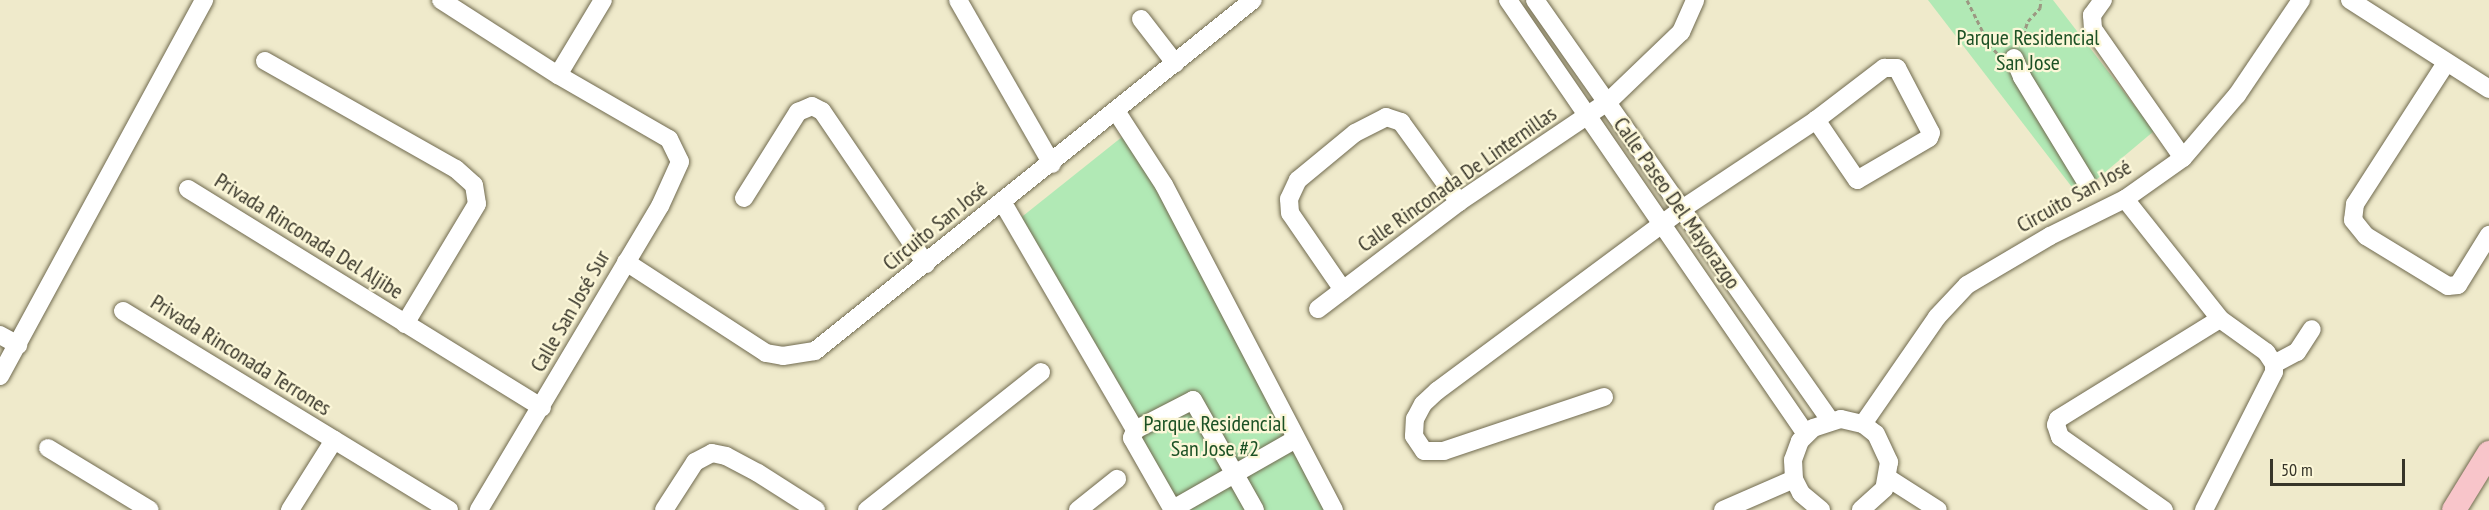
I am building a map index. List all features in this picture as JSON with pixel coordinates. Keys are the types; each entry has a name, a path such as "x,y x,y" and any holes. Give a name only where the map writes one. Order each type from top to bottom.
{"main road":[{"path":"2454,510 2489,453"}],"street":[{"path":"0,376 204,0"},
{"path":"441,0 558,75 603,0"},
{"path":"958,0 1052,164"},
{"name":"Circuito San José","path":"626,262 751,346 783,356 814,351 834,340 1253,0"},
{"name":"Calle Paseo Del Mayorazgo","path":"1508,0 1598,108 1672,217 1806,434"},
{"name":"Calle Paseo Del Mayorazgo","path":"1535,0 1598,108 1672,217 1830,420"},
{"name":"Calle Rinconada De Linternillas","path":"1318,309 1459,202 1598,108 1675,39 1689,18 1695,0"},
{"path":"2103,0 2092,15 2093,29 2183,158"},
{"name":"Circuito San José","path":"1863,424 1901,365 1962,290 2040,242 2126,199 2183,158 2236,94 2301,0"},
{"path":"2349,0 2489,89"},
{"path":"1142,19 1176,63"},
{"path":"2014,58 2028,87 2086,182"},
{"name":"Privada Rinconada Del Aljibe","path":"266,61 456,169 474,185 477,204 405,324"},
{"path":"2446,63 2355,204 2353,220 2366,236 2448,286 2458,285 2489,235"},
{"path":"1604,397 1444,451 1424,451 1414,436 1419,412 1437,391 1672,217 1892,66 1897,68 1931,133 1929,138 1857,180 1816,120"},
{"name":"Calle San José Sur","path":"479,510 542,408 678,171 675,144 558,75"},
{"path":"744,198 798,112 812,106 822,111 926,264"},
{"path":"1116,111 1164,185 1294,440 1334,510"},
{"path":"1343,290 1290,213 1289,199 1298,180 1355,133 1386,117 1401,122 1459,202"},
{"name":"Privada Rinconada Del Aljibe","path":"188,189 542,408"},
{"path":"2126,199 2220,319 2266,352 2274,364 2274,372 2204,510"},
{"path":"1003,202 1135,430"},
{"name":"Privada Rinconada Terrones","path":"123,311 448,510"},
{"path":"2164,510 2060,438 2055,425 2058,419 2220,319"},
{"path":"2274,364 2297,351 2312,329"},
{"path":"0,335 18,345"},
{"path":"867,510 1041,372"},
{"path":"1255,510 1235,474 1193,400 1135,430 1132,438 1173,510 1235,474 1294,440"},
{"path":"1821,510 1800,493 1794,479 1795,450 1806,434 1830,420 1863,424 1885,447 1888,478 1869,509"},
{"name":"Privada Rinconada Terrones","path":"290,510 334,440"},
{"path":"48,448 150,510"},
{"path":"664,510 703,455 726,456 816,510"},
{"path":"1888,478 1938,510"},
{"path":"1078,510 1117,479"},
{"path":"1723,510 1794,479"}],"path":[{"path":"1967,0 1989,44 1998,54 2014,58 2028,21 2040,8 2042,0"}],"green space":[{"name":"Parque Residencial San Jose","path":"1928,0 2053,0 2154,131 2078,195"},
{"name":"Parque Residencial San Jose #2","path":"1127,133 1341,510 1173,510 1013,224"}]}
